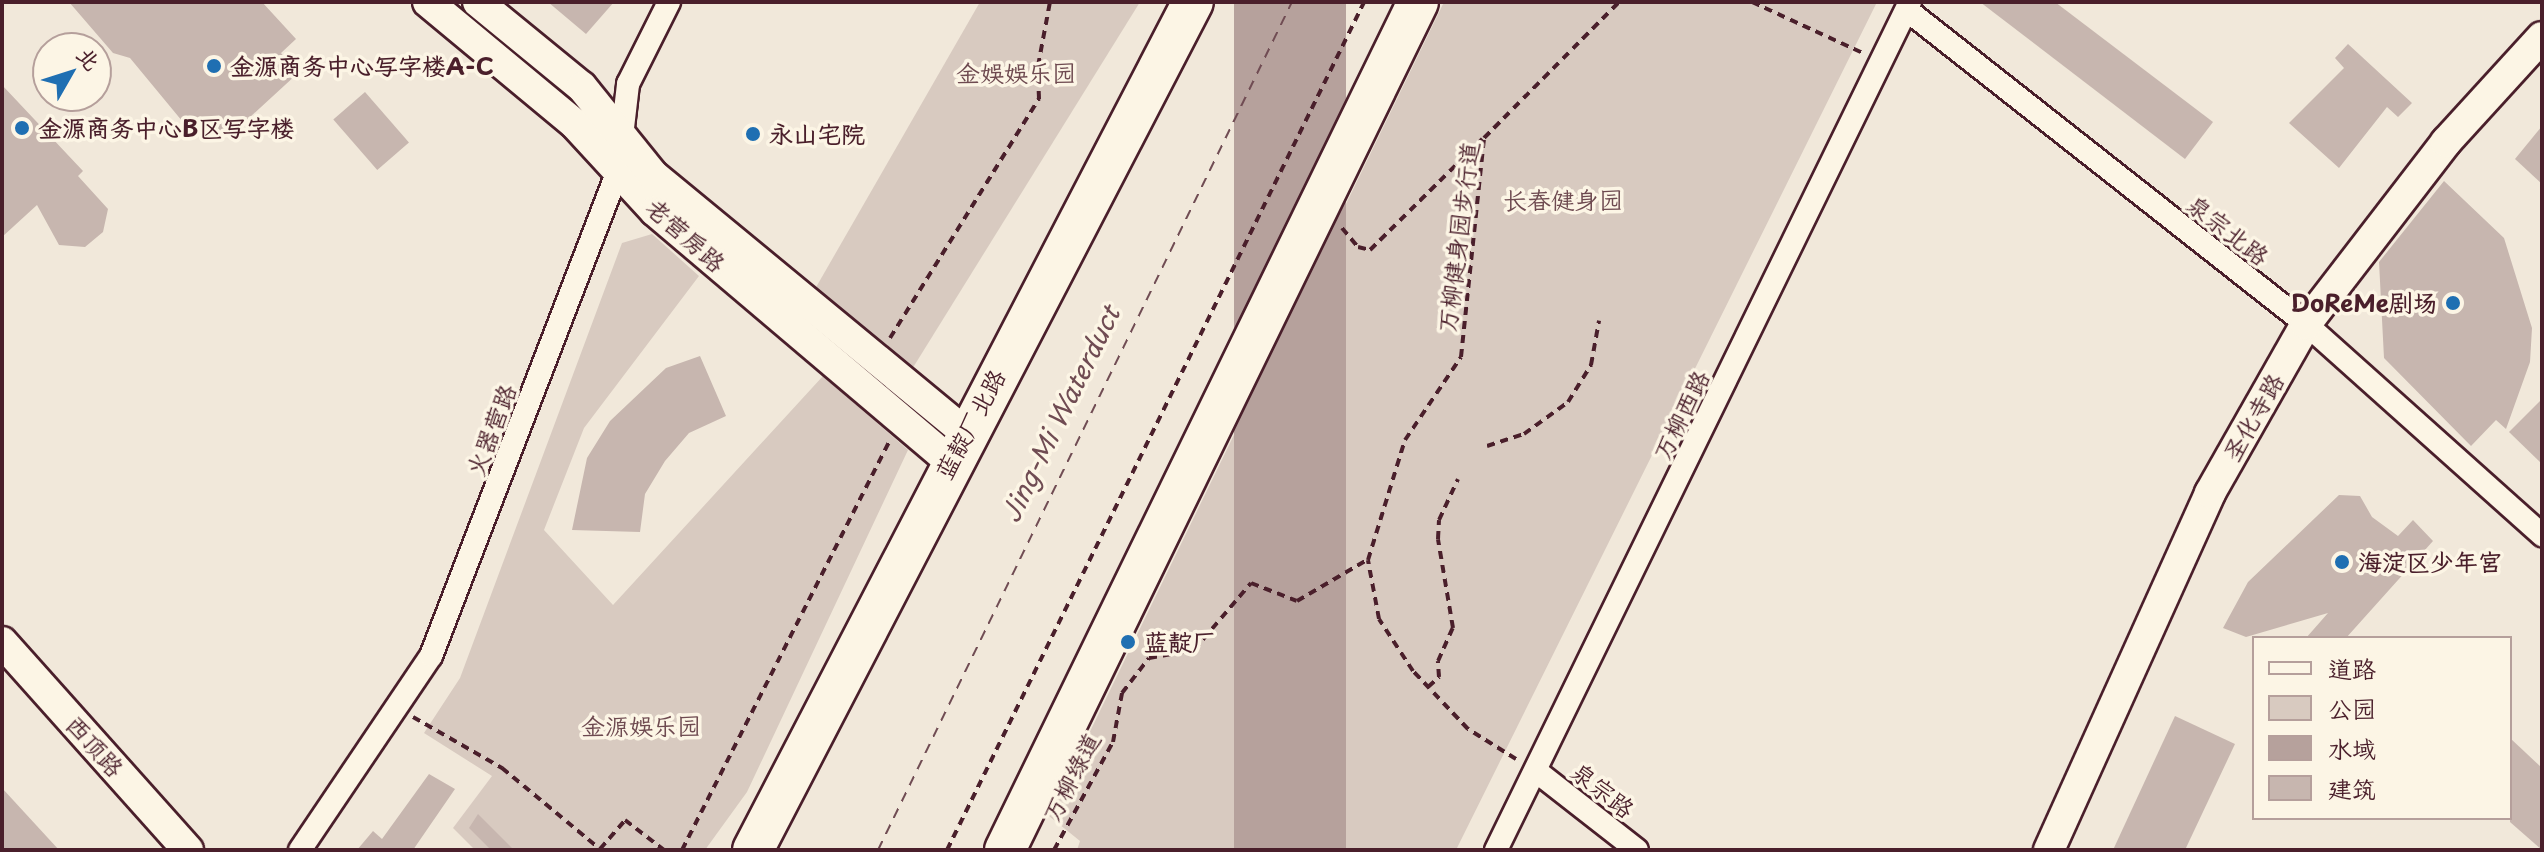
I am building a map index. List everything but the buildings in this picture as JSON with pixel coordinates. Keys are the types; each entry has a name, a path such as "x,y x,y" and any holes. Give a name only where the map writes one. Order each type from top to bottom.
{"highway":[{"name":"蓝靛厂北路","path":"753,850 958,446 1193,2"},
{"path":"1005,850 1418,2"}],"street":[{"name":"老营房路","path":"428,2 575,124 655,211 901,419 958,446"},
{"name":"老营房路","path":"478,2 582,87 653,175 958,446"},
{"name":"火器营路","path":"300,850 431,656 618,171 625,141 628,84 669,2"},
{"name":"泉宗北路","path":"1908,6 2306,324 2542,535"},
{"name":"万柳西路","path":"1496,850 1908,6"},
{"name":"圣化寺路","path":"2049,850 2210,493 2306,324 2446,142 2542,37"},
{"name":"西顶路","path":"2,642 188,850"},
{"name":"西顶路","path":"2,674 160,850"},
{"name":"泉宗路","path":"1536,771 1637,850"}],"path":[{"path":"886,344 1039,99 1038,66 1050,2"},
{"path":"947,850 1364,2"},
{"name":"万柳健身园步行道","path":"1536,771 1468,729 1428,687 1379,619 1368,560 1405,440 1461,357 1484,138 1619,2"},
{"path":"1752,2 1863,53"},
{"path":"1339,225 1358,247 1370,250 1484,138"},
{"path":"1461,285 1470,286"},
{"path":"1487,446 1524,434 1568,402 1591,365 1599,321"},
{"path":"682,850 901,419"},
{"path":"1428,687 1439,677 1438,661 1453,628 1438,539 1439,520 1458,479"},
{"name":"万柳绿道","path":"1054,850 1113,742 1122,693 1149,658 1194,650 1251,583 1297,601 1368,560"},
{"path":"396,707 502,768 600,849 625,820 664,850"}],"green space":[{"name":"金娱娱乐园","path":"980,2 1140,2 909,374 815,289"},
{"name":"长春健身园","path":"1444,2 1877,2 1456,850 1077,850 1080,841 1049,816"},
{"name":"金源娱乐园","path":"652,234 699,276 584,428 544,530 613,605 823,376 908,450 747,792 705,850 475,850 453,828 492,776 424,733 460,678 622,243"}],"water":[{"path":"1234,2 1346,2 1346,850 1234,850"}],"ferry route":[{"path":"878,850 1292,2"}],"place":[{"name":"金源商务中心写字楼A-C","path":"214,66"},
{"name":"金源商务中心B区写字楼","path":"22,128"},
{"name":"永山宅院","path":"753,134"},
{"name":"DoReMe剧场","path":"2453,303"},
{"name":"海淀区少年宫","path":"2342,562"},
{"name":"蓝靛厂","path":"1128,642"}],"water label":[{"name":"Jing-Mi Waterduct","path":"1060,414"}]}
